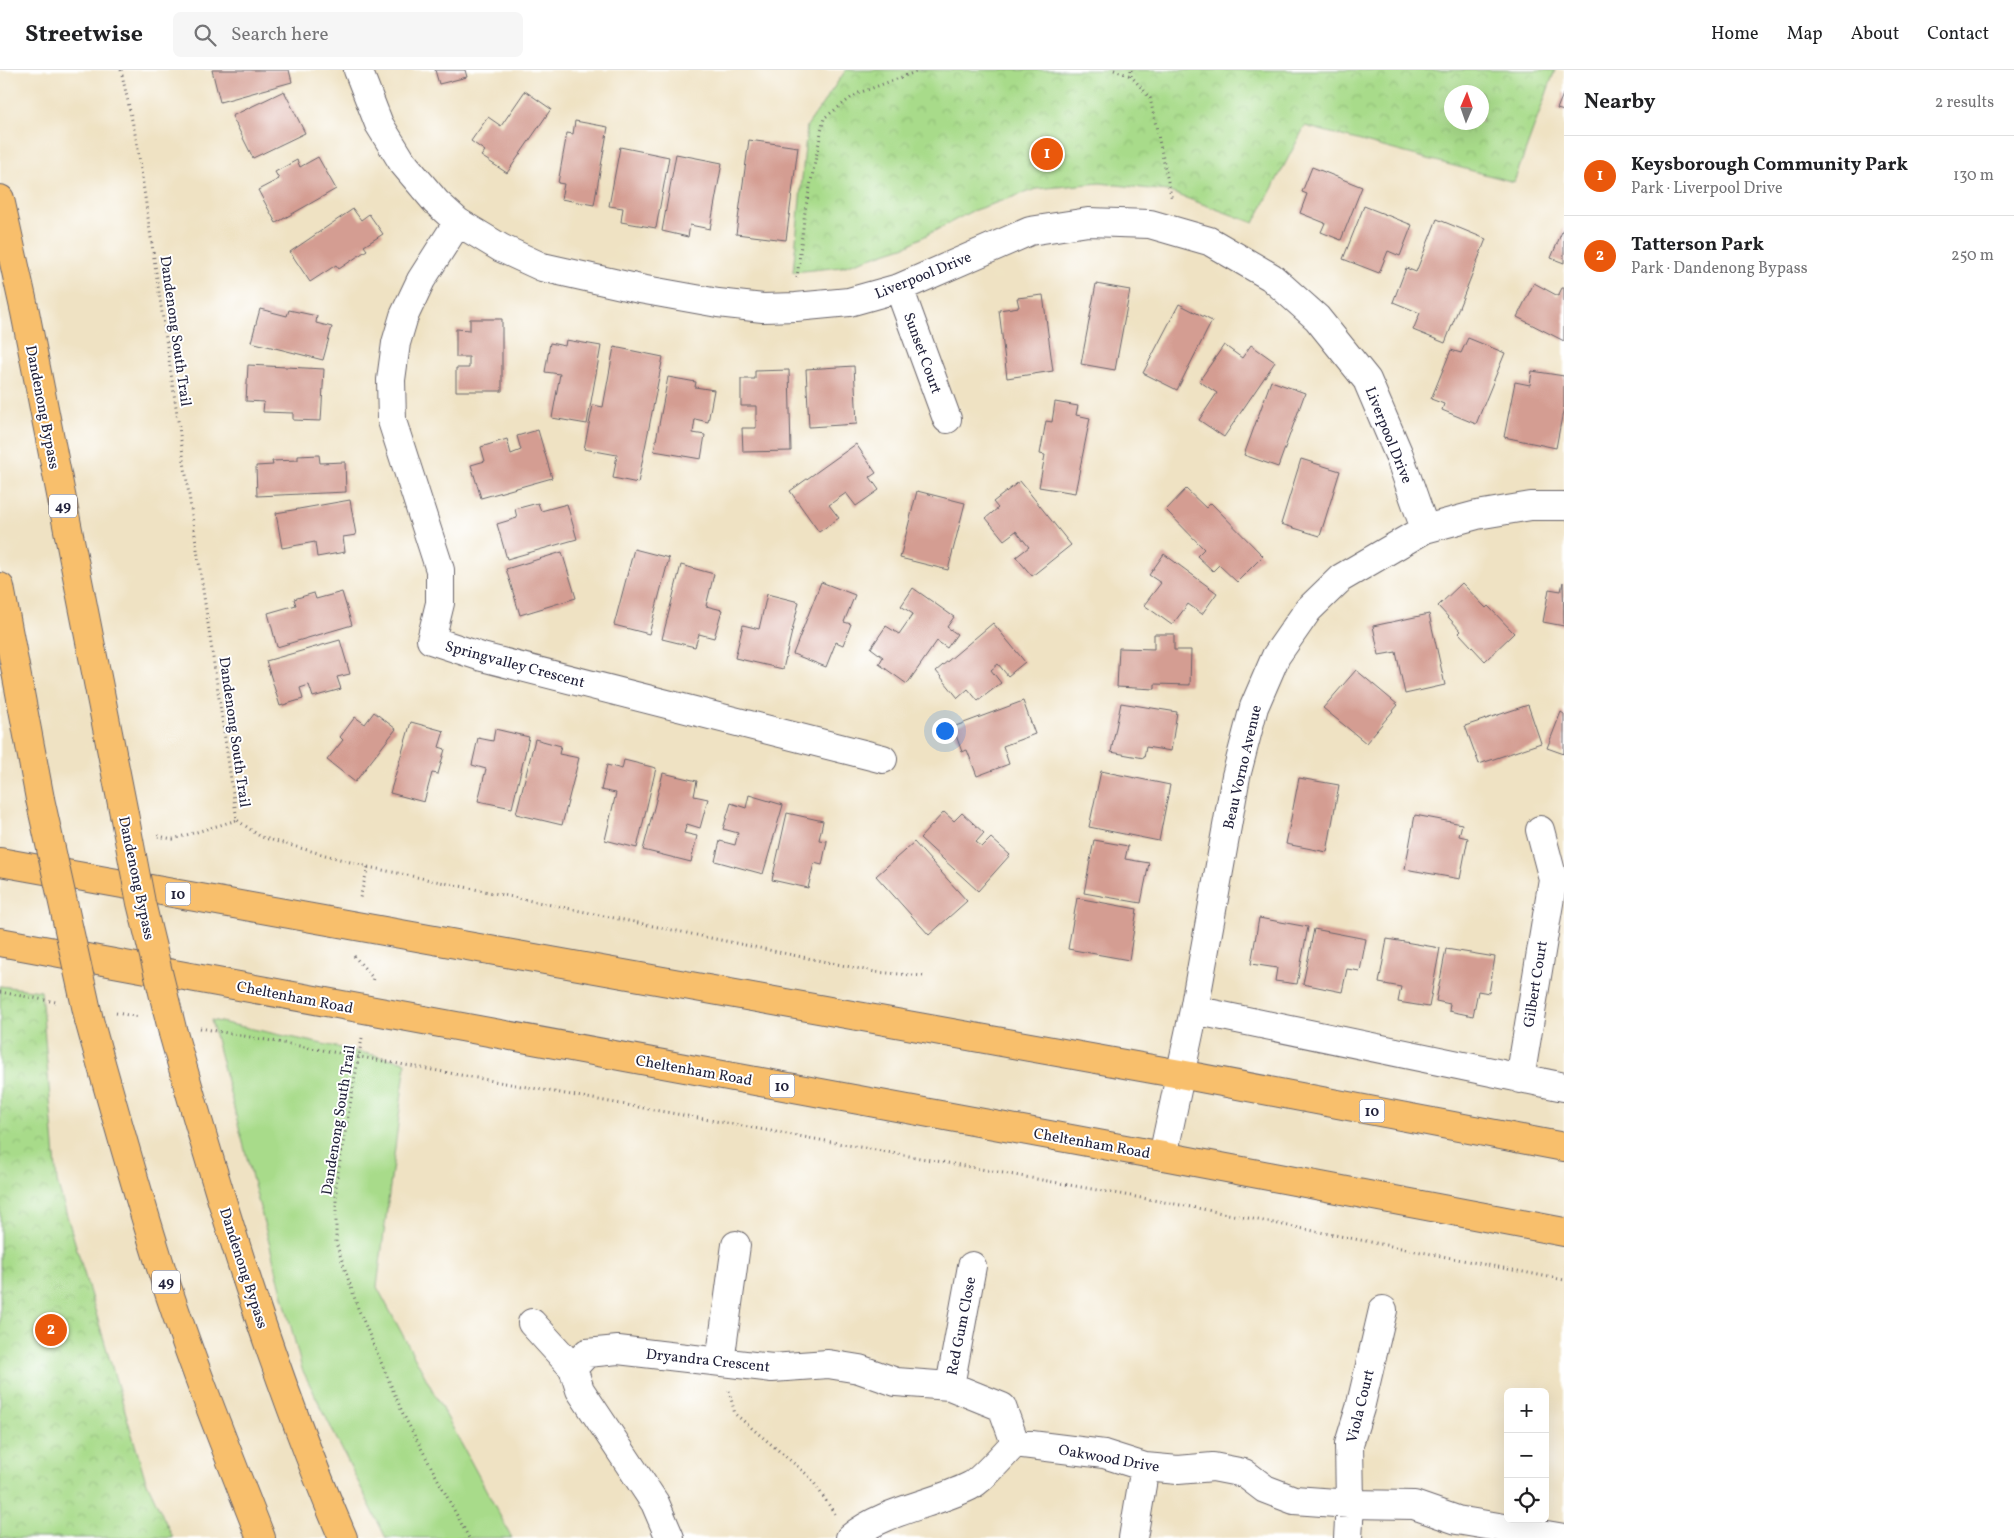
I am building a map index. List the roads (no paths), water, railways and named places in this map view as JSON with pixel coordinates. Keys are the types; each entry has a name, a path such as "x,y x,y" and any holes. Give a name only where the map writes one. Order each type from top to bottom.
{"main road":[{"name":"Dandenong Bypass","path":"0,199 25,312 141,903 173,1033 213,1171 258,1314 298,1424 343,1538"},
{"name":"49","path":"0,587 40,799 89,1020 127,1158 161,1269 191,1356 261,1538"},
{"name":"10","path":"0,862 1180,1074 1564,1147"},
{"name":"Cheltenham Road","path":"0,942 1163,1156 1564,1232"}],"street":[{"name":"Liverpool Drive","path":"358,70 379,124 403,163 436,202 458,222 501,248 542,268 640,289 718,303 763,308 796,307 849,302 899,288 1030,231 1088,222 1150,224 1209,241 1271,277 1316,318 1367,380 1399,455 1425,529"},
{"name":"Springvalley Crescent","path":"458,222 421,280 404,316 396,343 390,380 392,421 440,570 440,603 432,640 482,657 883,759"},
{"name":"Sunset Court","path":"899,288 948,419"},
{"name":"Beau Vorno Avenue","path":"1163,1156 1194,1010 1236,776 1254,708 1276,656 1308,610 1341,578 1425,529 1477,516 1531,506 1564,506"},
{"name":"Gilbert Court","path":"1520,1080 1553,879 1540,830"},
{"path":"1194,1010 1520,1080 1564,1087"},
{"path":"720,1362 736,1245"},
{"name":"Red Gum Close","path":"950,1386 972,1266"},
{"name":"Viola Court","path":"1348,1538 1350,1504 1349,1444 1360,1408 1383,1310"},
{"path":"532,1323 573,1368 580,1390 654,1503 670,1538"},
{"name":"Dryandra Crescent","path":"573,1368 587,1353 618,1350 772,1368 828,1364 859,1369 896,1382 950,1386 1002,1407 1015,1443"},
{"path":"855,1534 903,1511 972,1485 1015,1443"},
{"name":"Oakwood Drive","path":"1015,1443 1104,1454 1145,1467 1178,1470 1213,1467 1244,1473 1264,1489 1294,1500 1350,1504 1414,1505 1457,1520 1564,1538"},
{"path":"1133,1538 1145,1467"}],"place":[{"name":"Keysborough Community Park","path":"1047,154"},
{"name":"Tatterson Park","path":"51,1330"}]}
